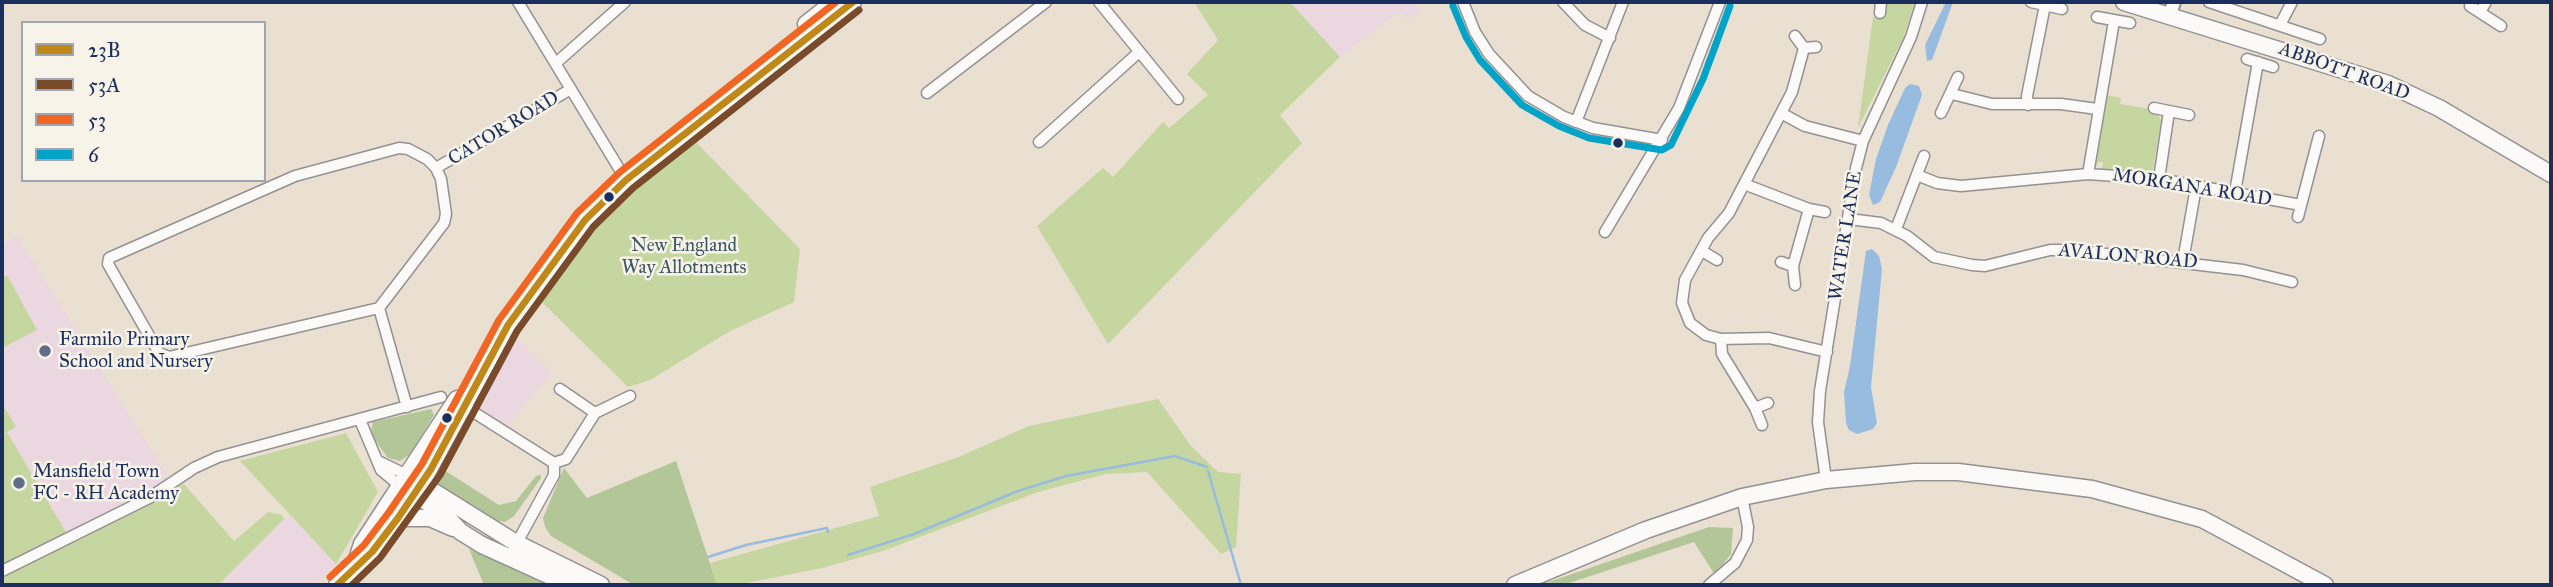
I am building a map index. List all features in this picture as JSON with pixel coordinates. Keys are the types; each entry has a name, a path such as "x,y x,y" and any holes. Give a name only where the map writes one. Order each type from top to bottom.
{"main road":[{"path":"337,585 372,552 398,518 411,485 453,402 517,290 579,212 834,2"},
{"path":"736,85 853,2"},
{"name":"ABBOTT ROAD","path":"2124,2 2172,8 2388,84 2440,108 2551,174"},
{"path":"1516,585 1646,530 1742,497 1826,480 1958,472 2092,489 2202,519 2325,585"},
{"path":"411,485 461,532"},
{"path":"411,485 570,585"},
{"path":"354,569 362,544 411,485"},
{"path":"398,518 430,518 601,585"}],"street":[{"path":"517,2 624,176"},
{"path":"556,63 625,2"},
{"path":"927,93 1046,2"},
{"path":"1099,2 1178,99"},
{"path":"1463,2 1475,32 1506,75 1528,96 1576,122 1662,140"},
{"path":"1563,2 1585,25 1610,38"},
{"path":"1576,122 1623,2"},
{"path":"1605,232 1662,140 1694,74 1720,2"},
{"path":"1880,13 1881,2"},
{"name":"WATER LANE","path":"1826,480 1818,422 1826,352 1863,141 1911,37 1922,2"},
{"path":"2031,2 2062,9"},
{"path":"2209,2 2320,39"},
{"path":"2280,25 2292,2"},
{"path":"2480,12 2486,2"},
{"path":"2028,105 2027,96 2045,5"},
{"path":"2469,6 2501,26"},
{"path":"2097,17 2130,23"},
{"path":"2088,174 2114,21"},
{"path":"1795,36 1804,47"},
{"path":"1804,47 1816,47"},
{"path":"1804,47 1792,92 1744,184 1685,279 1682,303 1696,329 1721,340 1769,338 1826,352"},
{"path":"1039,142 1138,53"},
{"path":"2235,192 2252,61 2273,67"},
{"path":"1941,113 1958,77"},
{"name":"CATOR ROAD","path":"436,169 571,89"},
{"path":"1952,94 1993,104 2061,104 2097,109"},
{"path":"2154,108 2189,115"},
{"path":"2159,179 2169,111"},
{"path":"1781,113 1804,126 1863,141"},
{"name":"MORGANA ROAD","path":"2298,217 2319,136"},
{"path":"400,148 427,159 436,169 446,209 444,223 379,308 164,357 159,353 107,261 295,176 400,148"},
{"path":"1896,229 1924,156"},
{"name":"MORGANA ROAD","path":"1917,175 1937,183 1961,186 2088,174 2159,179 2301,205"},
{"path":"1744,184 1809,209 1825,212"},
{"path":"2183,261 2196,187"},
{"path":"1795,285 1793,266 1809,209"},
{"name":"AVALON ROAD","path":"1849,219 1896,229 1934,257 1972,265 1985,266 2050,250 2183,261 2243,270 2292,282"},
{"path":"1702,251 1717,260"},
{"path":"1781,262 1793,266"},
{"path":"379,308 407,407"},
{"path":"1721,340 1721,354 1755,408 1762,425"},
{"path":"560,389 595,413"},
{"path":"2,571 218,457 407,407 453,402 554,463 566,459 595,413 630,396"},
{"path":"1755,408 1768,403"},
{"path":"360,419 381,470 411,485"},
{"path":"512,550 554,475 554,463"},
{"path":"1709,585 1735,563 1747,540 1748,527 1742,497"}],"shaded area":[{"path":"1290,2 1416,2 1419,15 1405,18 1401,11 1340,57"},
{"name":"Farmilo Primary School and Nursery","path":"17,236 166,474 167,482 67,534 7,432 16,426 2,403 2,243"},
{"path":"512,334 552,373 506,426 474,406"},
{"path":"289,515 336,564 326,574 314,585 218,585"}],"green space":[{"path":"1194,2 1290,2 1340,57 1280,115 1302,143 1108,344 1037,226 1103,168 1113,177 1163,122 1169,128 1208,95 1187,74 1218,40"},
{"path":"1887,2 1915,2 1903,38 1858,128 1873,17 1885,18"},
{"path":"2105,95 2121,98 2120,104 2150,109 2150,113 2158,115 2161,120 2153,170 2149,173 2102,170 2103,162 2098,162 2095,169 2093,164"},
{"name":"New England Way Allotments","path":"691,137 800,249 794,302 730,331 650,380 628,387 536,296 603,213"},
{"path":"7,275 37,330 4,347 2,278"},
{"path":"1158,399 1191,446 1218,472 1241,474 1236,547 1221,554 1147,472 1106,474 1038,492 883,551 822,568 736,585 717,585 710,563 879,516 870,487 956,458 1029,426"},
{"name":"Mansfield Town FC - RH Academy","path":"2,403 16,427 7,432 67,534 2,566"},
{"path":"431,409 434,415 410,454 400,461 388,458 374,439 371,431 373,422"},
{"path":"346,433 378,492 336,564 240,461"},
{"path":"676,461 717,585 634,585 551,536 545,527 543,518 564,468 587,498"},
{"path":"448,462 444,470 499,505 516,501 536,476 541,475 541,478 514,516 505,522 498,521 473,510 438,486 436,476"},
{"path":"184,484 234,541 268,512 282,515 284,519 218,585 2,585 2,575"},
{"path":"1709,527 1733,528 1731,554 1715,575 1694,542 1563,585 1540,585"},
{"path":"469,549 547,585 484,585"}],"water":[{"path":"1946,2 1953,2 1932,60 1927,61 1925,45"},
{"path":"1910,84 1919,86 1922,95 1896,167 1880,202 1873,205 1869,195 1876,159 1888,125 1905,88"},
{"path":"1872,249 1879,256 1882,269 1871,387 1877,423 1873,429 1857,434 1849,430 1846,423 1844,392 1866,251"}],"waterway":[{"path":"848,555 914,534 1018,491 1066,476 1175,456 1207,467"},
{"path":"1208,471 1241,585"},
{"path":"708,557 746,545 827,528 828,532"}],"transit line":[{"name":"53","path":"330,577 364,545 422,464 499,320 577,213 620,172 836,2"},
{"name":"23B","path":"337,585 372,552 398,518 431,469 508,325 585,220 626,180 853,2"},
{"name":"6","path":"1453,6 1466,37 1480,60 1522,105 1559,126 1589,138 1662,150 1671,145 1703,79 1730,6"},
{"name":"53A","path":"352,585 380,558 440,475 517,331 593,227 633,188 859,10"}],"place":[{"name":"Farmilo Primary School and Nursery","path":"45,351"},
{"name":"Mansfield Town FC - RH Academy","path":"19,483"}]}
